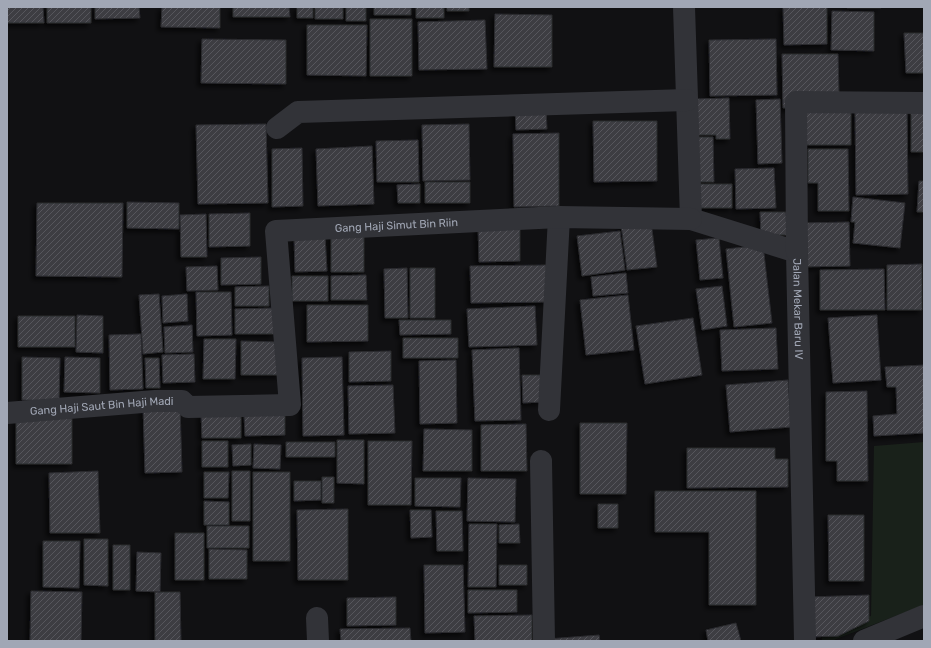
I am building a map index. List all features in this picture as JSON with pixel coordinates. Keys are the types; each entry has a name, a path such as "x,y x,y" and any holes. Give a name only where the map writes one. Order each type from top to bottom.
{"street":[{"path":"684,7 691,219"},
{"path":"277,128 298,112 687,100"},
{"path":"797,252 796,102 924,103"},
{"path":"549,410 559,217"},
{"name":"Gang Haji Simut Bin Riin","path":"290,405 276,231 559,217 691,219"},
{"name":"Jalan Mekar Baru IV","path":"691,219 797,252 805,641"},
{"name":"Gang Haji Saut Bin Haji Madi","path":"7,413 155,401 182,401 188,407 290,405"},
{"path":"541,461 544,641"},
{"path":"864,641 924,616"},
{"path":"317,618 318,641"}],"shaded area":[{"path":"924,442 924,605 831,641 822,641 820,624 871,616 874,446"}],"building":[{"path":"7,7 43,7 44,23 7,23"},
{"path":"47,7 91,7 91,23 47,23"},
{"path":"95,7 139,7 140,18 95,19"},
{"path":"162,7 220,7 220,28 161,27"},
{"path":"233,7 289,7 290,17 233,17"},
{"path":"297,7 313,7 313,18 297,18"},
{"path":"315,7 343,7 343,19 315,19"},
{"path":"346,7 366,7 366,21 346,21"},
{"path":"374,7 411,7 411,15 374,15"},
{"path":"416,7 444,7 444,18 416,18"},
{"path":"447,7 469,7 469,11 447,11"},
{"path":"783,7 827,7 827,44 784,45"},
{"path":"881,7 881,8 847,8"},
{"path":"832,11 874,12 874,51 831,50"},
{"path":"495,14 552,15 552,67 494,67"},
{"path":"370,19 412,19 412,76 370,76"},
{"path":"485,20 487,69 419,70 418,22"},
{"path":"307,25 367,25 366,76 307,75"},
{"path":"904,33 924,33 924,73 906,73"},
{"path":"202,39 286,40 286,84 201,83"},
{"path":"776,39 777,95 710,96 709,40"},
{"path":"782,54 838,54 839,93 794,108 783,108"},
{"path":"729,98 730,139 716,139 716,135 696,135 695,99"},
{"path":"780,99 782,163 758,164 756,100"},
{"path":"799,105 851,106 851,145 799,145"},
{"path":"546,107 547,129 516,130 515,108"},
{"path":"907,109 908,194 856,195 855,110"},
{"path":"911,111 924,111 924,152 911,152"},
{"path":"593,121 657,121 657,181 594,182"},
{"path":"266,124 268,203 198,204 196,125"},
{"path":"469,124 470,180 423,181 422,125"},
{"path":"559,133 559,206 514,207 513,134"},
{"path":"694,137 713,137 714,182 695,182"},
{"path":"418,140 419,182 377,182 376,141"},
{"path":"372,146 374,204 318,206 316,149"},
{"path":"302,148 303,206 272,207 272,149"},
{"path":"808,149 848,149 849,211 818,211 818,183 808,183"},
{"path":"774,168 776,208 736,209 735,169"},
{"path":"919,181 924,181 924,212 917,212"},
{"path":"425,182 470,182 470,203 425,203"},
{"path":"420,184 420,203 398,203 397,185"},
{"path":"696,184 732,184 732,208 696,208"},
{"path":"853,197 905,203 900,248 853,243 855,222 851,222"},
{"path":"127,202 179,203 179,229 127,228"},
{"path":"37,203 123,203 122,277 36,276"},
{"path":"760,212 786,212 787,235 761,235"},
{"path":"250,213 250,246 209,247 209,214"},
{"path":"206,214 207,257 181,257 180,215"},
{"path":"651,222 657,267 627,270 621,225"},
{"path":"849,222 850,266 800,267 800,223"},
{"path":"520,225 520,261 479,262 478,226"},
{"path":"620,231 625,270 582,276 577,236"},
{"path":"331,233 364,233 364,272 331,272"},
{"path":"294,235 325,235 327,271 295,272"},
{"path":"719,238 723,278 700,280 696,240"},
{"path":"763,245 772,323 734,327 726,249"},
{"path":"261,257 261,284 221,285 221,258"},
{"path":"922,264 922,310 887,310 887,265"},
{"path":"547,265 547,302 471,303 470,266"},
{"path":"217,266 218,290 187,291 186,267"},
{"path":"407,268 408,318 385,318 384,269"},
{"path":"410,268 435,268 435,318 410,318"},
{"path":"884,269 885,310 820,310 820,270"},
{"path":"626,273 628,293 593,296 591,277"},
{"path":"366,275 367,300 331,300 331,276"},
{"path":"292,276 328,276 328,301 292,301"},
{"path":"269,286 269,306 235,306 235,287"},
{"path":"722,286 727,326 702,330 696,289"},
{"path":"196,292 231,292 232,335 197,336"},
{"path":"159,294 163,352 143,354 139,295"},
{"path":"187,294 188,321 163,323 162,296"},
{"path":"628,295 634,350 586,355 580,300"},
{"path":"307,305 368,305 368,341 307,342"},
{"path":"535,306 537,345 469,347 467,309"},
{"path":"274,308 274,334 235,334 235,309"},
{"path":"77,315 103,316 103,353 76,352"},
{"path":"877,315 881,380 833,383 828,318"},
{"path":"18,316 75,316 75,347 18,347"},
{"path":"693,318 702,375 645,384 636,326"},
{"path":"399,320 451,320 451,334 400,335"},
{"path":"192,325 193,352 165,353 164,327"},
{"path":"776,328 778,369 722,371 720,330"},
{"path":"141,334 143,389 110,390 109,335"},
{"path":"403,338 458,338 458,358 403,358"},
{"path":"204,339 236,339 235,379 203,379"},
{"path":"241,341 279,342 281,375 241,375"},
{"path":"519,348 521,420 475,421 472,350"},
{"path":"391,351 391,381 349,382 349,352"},
{"path":"194,354 195,382 163,383 162,355"},
{"path":"22,357 60,358 59,401 22,400"},
{"path":"65,357 100,358 100,393 64,392"},
{"path":"342,357 344,435 303,436 302,358"},
{"path":"145,358 159,358 160,388 146,388"},
{"path":"456,360 457,423 420,424 419,361"},
{"path":"924,365 924,433 874,436 873,416 897,414 896,387 887,387 885,367"},
{"path":"522,375 541,375 542,402 523,403"},
{"path":"788,380 791,427 730,432 726,385"},
{"path":"393,385 395,433 349,434 348,386"},
{"path":"867,391 868,481 837,481 837,461 826,461 826,392"},
{"path":"180,404 182,472 145,473 143,405"},
{"path":"241,412 241,438 202,438 201,413"},
{"path":"285,413 285,435 245,436 244,414"},
{"path":"72,417 72,464 16,464 16,419"},
{"path":"580,423 627,423 626,494 580,494"},
{"path":"526,424 527,471 481,471 481,425"},
{"path":"424,429 472,430 472,471 423,471"},
{"path":"337,440 364,440 364,484 337,483"},
{"path":"202,441 228,441 228,467 202,467"},
{"path":"368,441 412,441 411,505 368,505"},
{"path":"286,442 335,442 335,457 286,457"},
{"path":"251,444 251,465 233,466 232,445"},
{"path":"254,444 281,445 280,469 253,468"},
{"path":"687,448 775,448 775,459 788,459 788,487 687,488"},
{"path":"98,471 100,533 50,533 49,473"},
{"path":"232,471 250,471 250,521 232,521"},
{"path":"204,472 229,472 228,498 204,498"},
{"path":"253,472 290,472 290,561 253,561"},
{"path":"322,477 334,477 334,503 322,503"},
{"path":"415,478 461,478 460,507 415,506"},
{"path":"468,478 516,479 515,522 467,521"},
{"path":"294,481 321,481 321,500 294,501"},
{"path":"655,491 756,491 756,605 709,605 709,532 655,532"},
{"path":"204,501 229,502 229,525 204,525"},
{"path":"598,504 618,504 618,528 598,528"},
{"path":"348,509 348,580 298,580 297,510"},
{"path":"410,510 431,510 432,537 411,538"},
{"path":"436,511 462,511 463,551 437,551"},
{"path":"828,515 864,515 864,581 829,581"},
{"path":"469,524 497,524 496,587 468,587"},
{"path":"519,524 520,543 499,543 499,525"},
{"path":"207,526 249,526 249,548 207,548"},
{"path":"175,533 204,533 204,580 175,580"},
{"path":"84,539 108,539 108,586 84,585"},
{"path":"43,541 80,541 79,588 43,587"},
{"path":"113,545 130,545 130,590 113,590"},
{"path":"209,549 247,550 247,579 209,579"},
{"path":"137,552 161,553 160,592 136,591"},
{"path":"424,565 463,565 465,632 425,633"},
{"path":"499,565 527,565 527,585 499,585"},
{"path":"468,590 517,590 517,612 468,613"},
{"path":"31,591 82,592 81,641 30,641"},
{"path":"155,592 180,592 181,641 155,641"},
{"path":"869,595 869,621 838,636 809,637 808,597"},
{"path":"396,597 396,625 347,626 347,598"},
{"path":"532,615 532,641 475,641 474,616"},
{"path":"736,623 741,641 708,641 706,630"},
{"path":"410,628 411,641 341,641 340,629"},
{"path":"599,635 600,641 547,641 547,639"}]}
